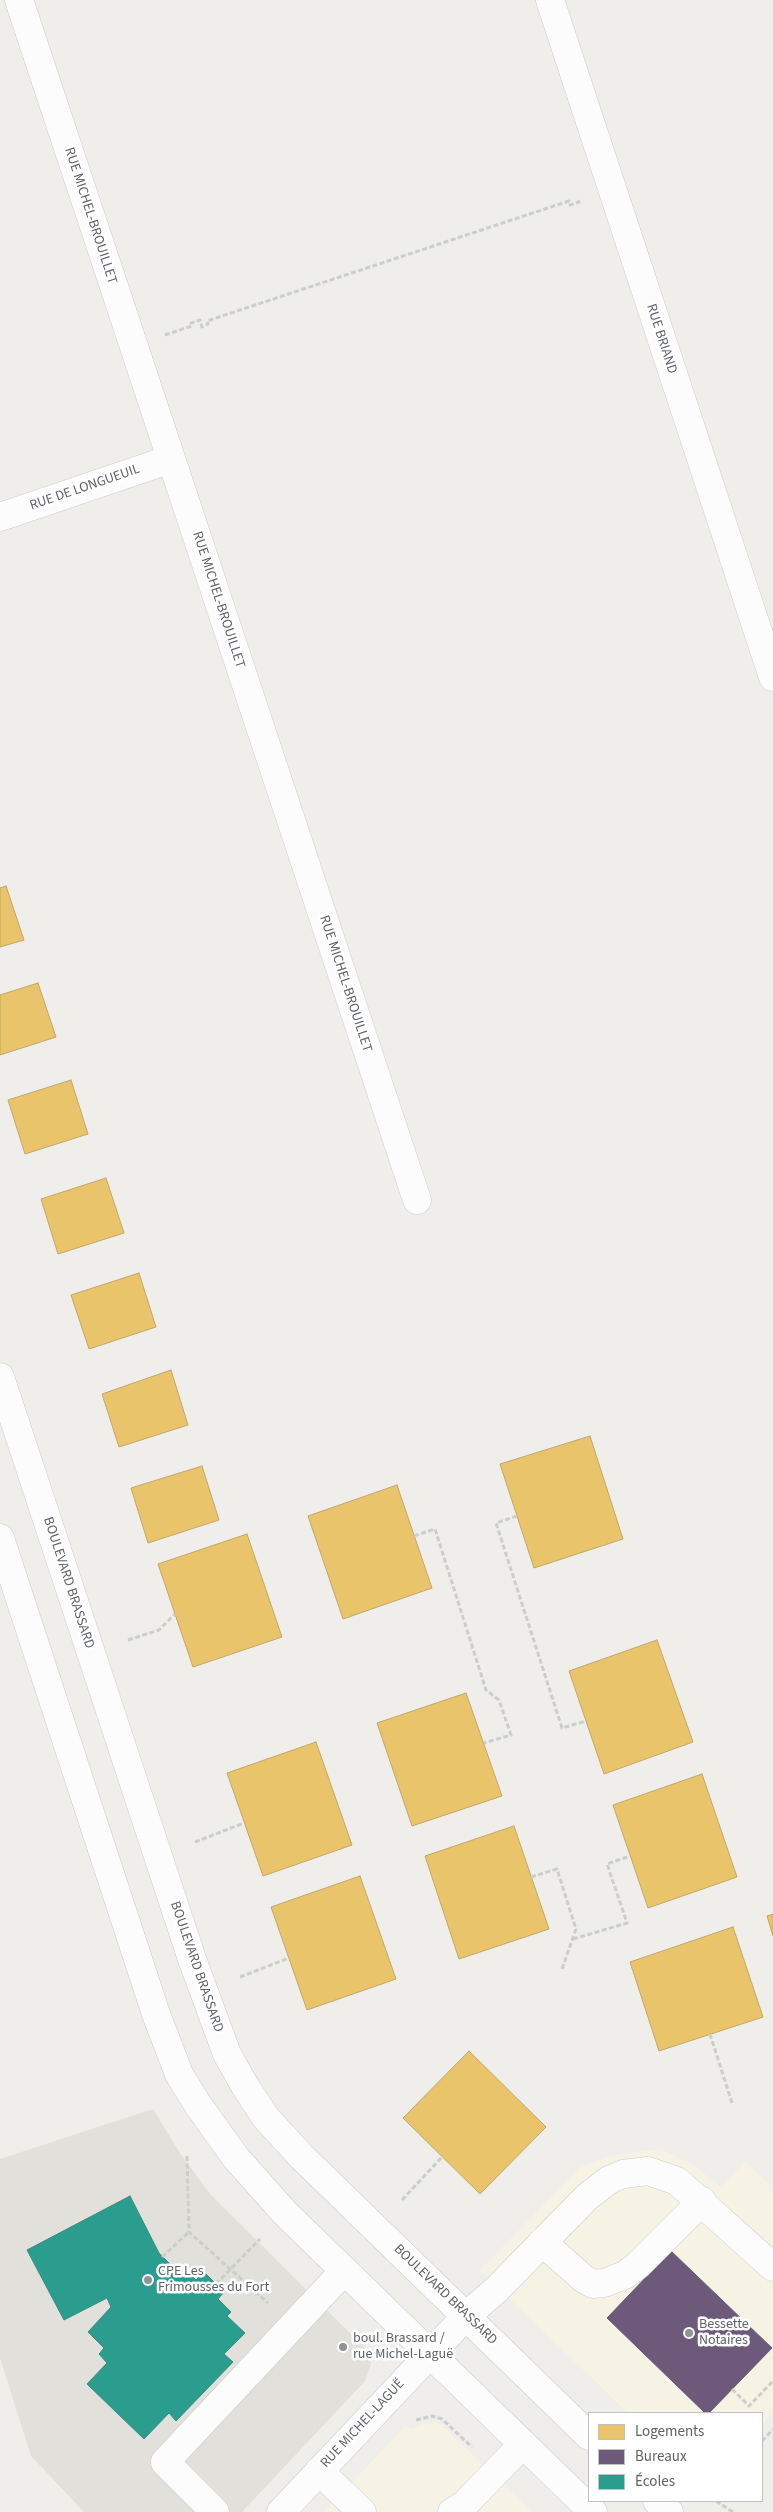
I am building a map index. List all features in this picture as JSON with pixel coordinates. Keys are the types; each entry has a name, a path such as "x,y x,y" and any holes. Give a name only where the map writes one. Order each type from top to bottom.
{"street":[{"name":"RUE MICHEL-BROUILLET","path":"19,0 417,1200"},
{"name":"RUE BRIAND","path":"550,0 773,677"},
{"name":"RUE DE LONGUEUIL","path":"0,517 171,459"},
{"name":"BOULEVARD BRASSARD","path":"0,1377 192,1959 227,2054 245,2086 284,2139 588,2435"},
{"path":"0,1538 156,2014 180,2074 216,2132 246,2171 285,2213 593,2512"},
{"name":"RUE MICHEL-LAGUË","path":"281,2512 466,2316 496,2290 593,2192 609,2180 623,2174 648,2171 677,2181 702,2201 773,2267"},
{"path":"542,2242 584,2279 593,2284 604,2283 625,2275 638,2265 702,2201"},
{"path":"215,2512 165,2462 344,2271"},
{"path":"452,2512 464,2506 523,2444"},
{"path":"319,2471 362,2512"},
{"path":"657,2502 668,2512"}],"path":[{"path":"158,338 192,326 191,323 200,320 202,327 208,324 207,321 569,200 570,205 579,202 576,194 582,192"},
{"path":"517,1516 496,1524 562,1728 586,1722"},
{"path":"414,1536 436,1530 486,1690 499,1700 511,1735 484,1744"},
{"path":"128,1640 159,1630 175,1614"},
{"path":"195,1842 244,1823"},
{"path":"573,1939 627,1923 607,1864 630,1856"},
{"path":"531,1877 557,1869 576,1929 562,1969"},
{"path":"240,1977 289,1958"},
{"path":"710,2034 732,2103"},
{"path":"187,2156 189,2232 272,2308"},
{"path":"402,2200 442,2157"},
{"path":"162,2256 189,2232"},
{"path":"216,2284 260,2239"},
{"path":"732,2389 749,2406 773,2381"},
{"path":"411,2422 423,2417 432,2416 442,2419 477,2451"},
{"path":"763,2439 773,2428"},
{"path":"718,2502 733,2512"}],"shaded area":[{"name":"CPE Les Frimousses du Fort","path":"153,2109 180,2153 211,2195 366,2349 370,2358 371,2364 365,2381 242,2512 84,2512 31,2456 0,2358 0,2159"},
{"path":"660,2149 695,2166 721,2188 745,2161 773,2188 773,2412 763,2423 763,2412 627,2412 480,2270 581,2167 609,2156"},
{"path":"433,2422 442,2425 532,2512 325,2512 405,2426 412,2429 421,2424"}],"building: Logements":[{"path":"6,886 24,940 0,947 0,888"},
{"path":"38,983 56,1037 0,1055 0,995"},
{"path":"71,1080 88,1134 25,1154 8,1100"},
{"path":"106,1178 124,1233 58,1254 41,1199"},
{"path":"139,1273 156,1327 89,1349 71,1295"},
{"path":"171,1370 188,1425 119,1447 102,1394"},
{"path":"590,1436 623,1539 534,1568 500,1464"},
{"path":"202,1466 219,1520 148,1543 131,1488"},
{"path":"397,1485 432,1588 343,1619 308,1516"},
{"path":"247,1534 282,1637 193,1667 158,1564"},
{"path":"657,1640 693,1742 604,1774 569,1671"},
{"path":"466,1693 502,1796 412,1826 377,1723"},
{"path":"316,1742 352,1845 263,1876 227,1773"},
{"path":"702,1774 737,1877 648,1908 613,1805"},
{"path":"514,1826 549,1929 459,1959 425,1856"},
{"path":"360,1876 396,1979 307,2010 271,1907"},
{"path":"773,1914 773,1936 767,1916"},
{"path":"733,1927 763,2017 659,2051 630,1962"},
{"path":"469,2051 546,2127 480,2194 403,2118"}],"building: Bureaux":[{"name":"Bessette Notaires","path":"671,2251 772,2348 710,2412 704,2412 607,2318"}],"building: Écoles":[{"path":"130,2196 159,2253 181,2275 186,2270 196,2280 204,2272 224,2292 218,2299 231,2312 227,2316 245,2333 224,2354 233,2362 176,2421 169,2413 144,2439 87,2384 107,2363 99,2354 104,2348 88,2332 111,2307 107,2298 64,2320 27,2250"}],"place":[{"name":"CPE Les Frimousses du Fort","path":"148,2280"},
{"name":"Bessette Notaires","path":"689,2333"},
{"name":"boul. Brassard / rue Michel-Laguë","path":"343,2347"}]}
